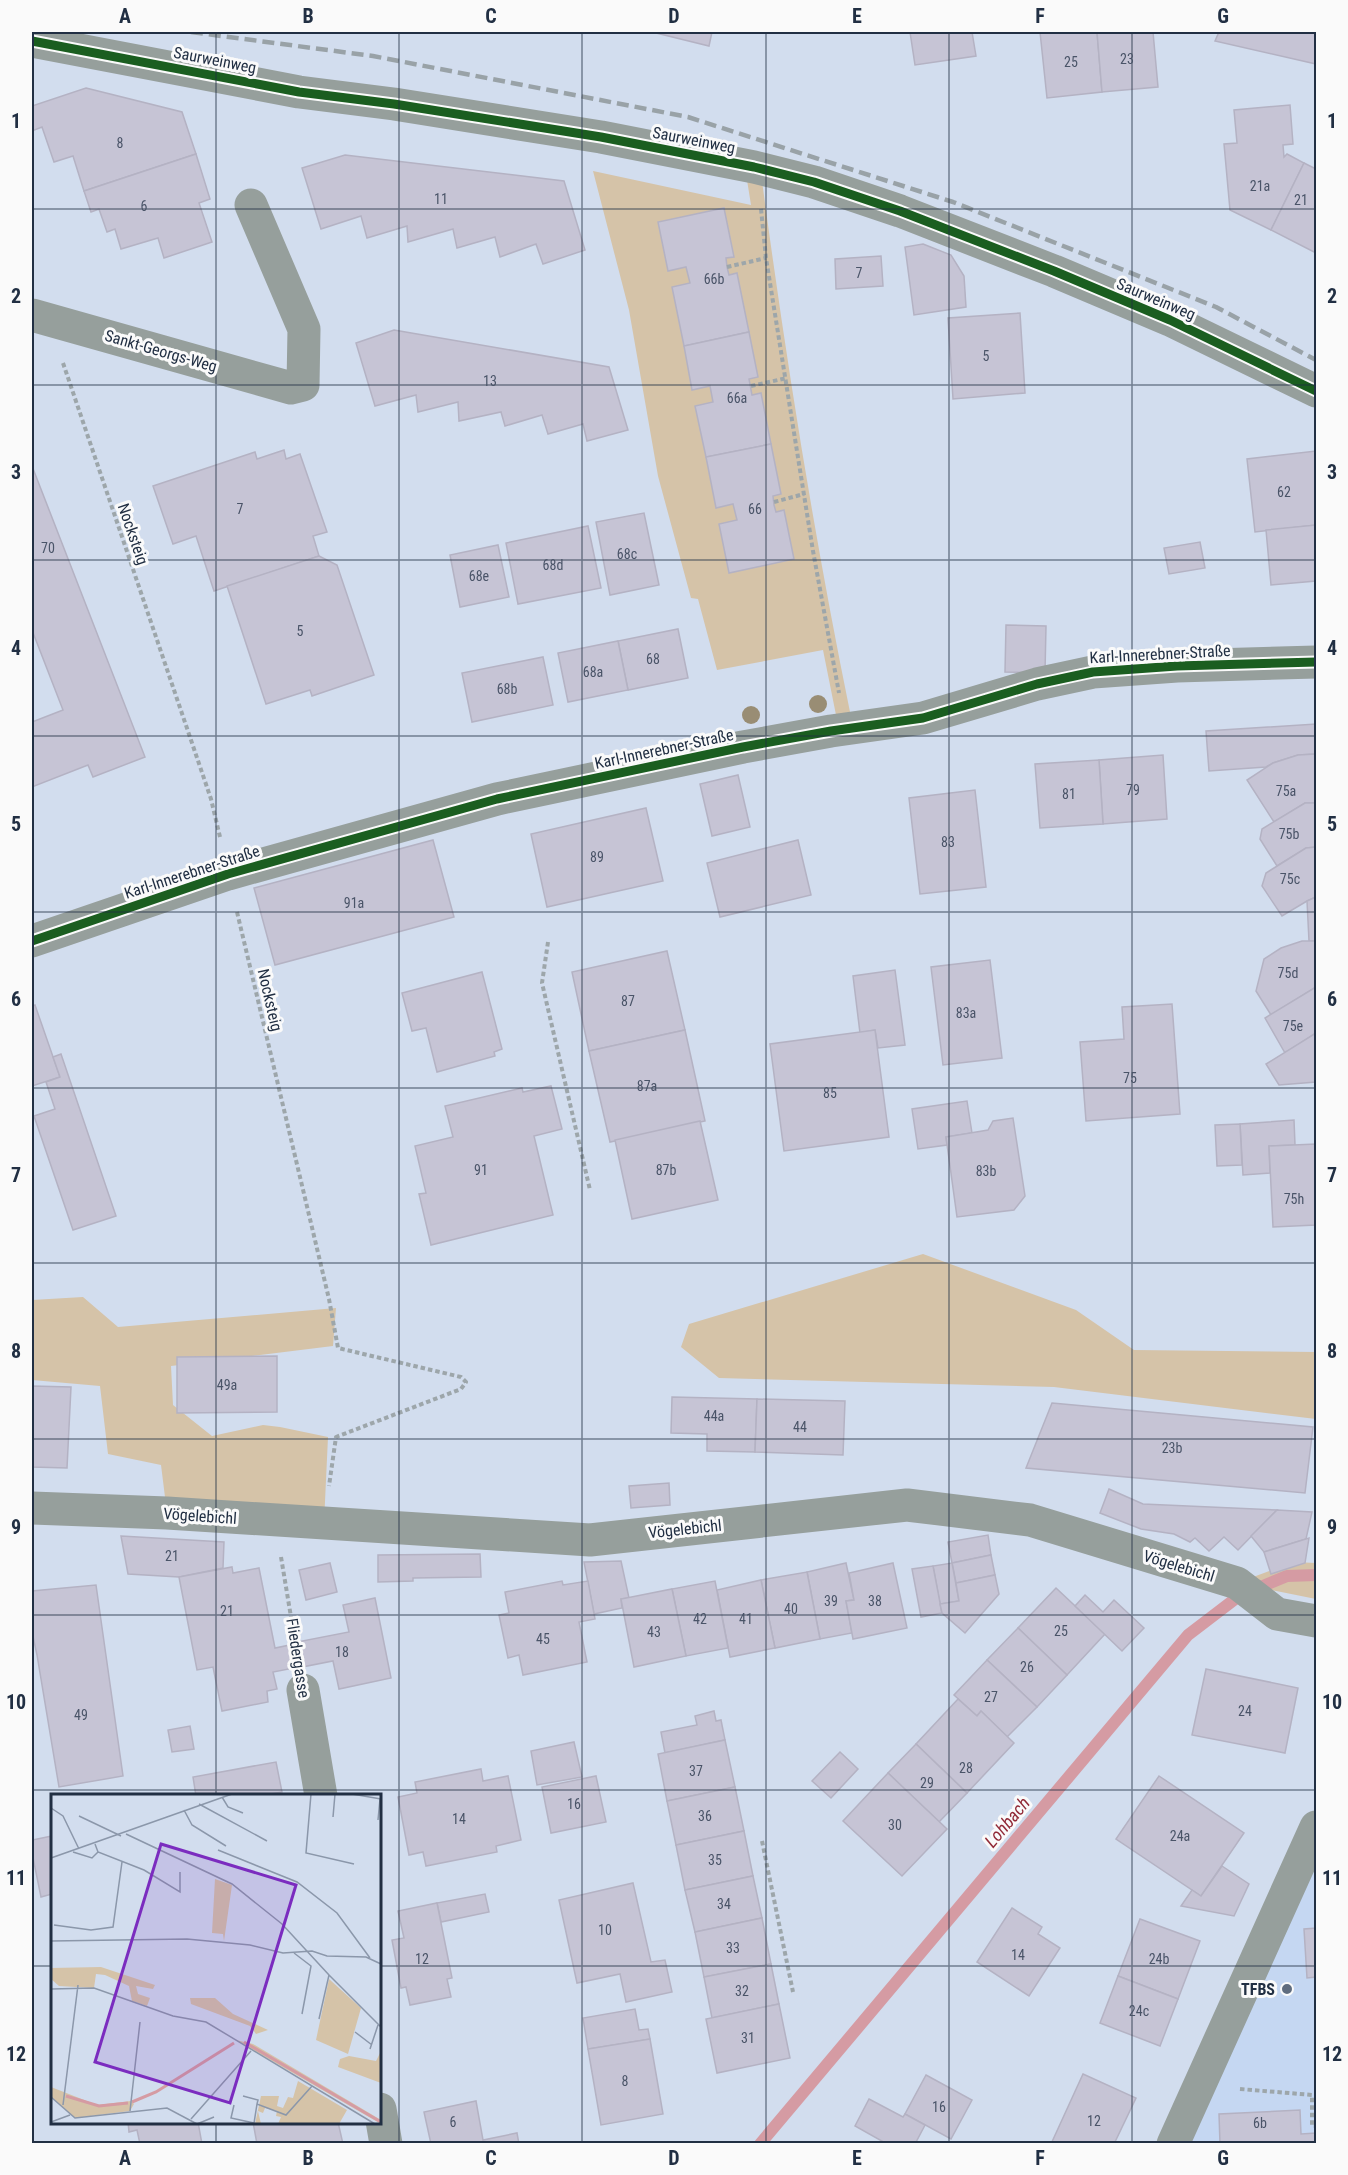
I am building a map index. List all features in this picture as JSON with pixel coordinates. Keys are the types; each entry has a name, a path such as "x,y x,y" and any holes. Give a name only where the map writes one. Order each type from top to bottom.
{"street":[{"name":"Saurweinweg","path":"32,40 299,92 394,104 601,137 754,166 804,179 900,211 1054,271 1180,325 1317,391"},
{"name":"Sankt-Georgs-Weg","path":"40,317 291,388 303,385 304,329 251,205"},
{"name":"Karl-Innerebner-Straße","path":"32,941 228,874 497,799 743,747 923,718 1036,684 1093,672 1156,667 1317,662"},
{"name":"Vögelebichl","path":"32,1508 590,1540 908,1505 1030,1520 1236,1583 1277,1614 1317,1621"},
{"name":"Fliedergasse","path":"303,1690 321,1794"},
{"path":"1180,2138 1201,2082 1266,1954 1317,1827"},
{"path":"381,2115 386,2144"}],"path":[{"path":"762,213 766,258 804,494 846,729"},
{"path":"727,267 766,258"},
{"path":"750,386 786,378"},
{"path":"774,502 804,494"},
{"path":"548,942 542,983 590,1190"},
{"path":"762,1841 793,1992"},
{"path":"1201,2082 1233,2088 1314,2096 1312,2126 1317,2126"}],"shaded area":[{"path":"593,171 751,205 747,180 762,181 824,580 850,712 836,715 823,650 717,670 698,599 691,598 658,476 629,310"},
{"path":"923,1254 1076,1310 1134,1350 1316,1352 1316,1419 1054,1387 719,1378 681,1347 689,1324"},
{"path":"83,1297 118,1327 336,1308 333,1346 171,1366 173,1405 212,1436 263,1425 328,1437 324,1523 167,1513 161,1465 108,1454 100,1386 32,1380 32,1300"},
{"path":"1294,1562 1316,1563 1316,1599 1237,1583"},
{"name":"TFBS","path":"1316,1860 1316,2143 1185,2144"}],"building":[{"path":"652,32 712,32 709,46"},
{"path":"910,32 972,32 976,56 915,65"},
{"path":"1040,32 1097,32 1102,92 1047,98"},
{"path":"1097,32 1153,32 1158,87 1102,92"},
{"path":"1219,32 1316,32 1316,64 1215,41"},
{"path":"86,88 182,112 196,154 84,191 73,156 54,162 42,127 32,131 32,106"},
{"path":"1290,105 1293,144 1283,145 1284,157 1287,154 1304,163 1271,230 1230,210 1224,144 1237,143 1234,110"},
{"path":"196,154 210,199 199,203 212,242 164,258 158,238 121,249 115,229 107,232 99,209 91,212 84,191"},
{"path":"345,155 564,181 585,250 543,264 536,244 500,257 495,237 457,248 453,229 408,242 407,226 367,238 361,216 321,229 302,168"},
{"path":"1304,163 1316,169 1316,253 1271,230"},
{"path":"724,208 734,257 726,258 727,267 729,275 737,273 749,332 684,346 672,287 690,283 686,267 668,271 658,222"},
{"path":"923,244 951,255 964,276 966,307 914,315 905,247"},
{"path":"881,256 883,286 836,289 835,259"},
{"path":"1020,313 1025,393 953,399 948,318"},
{"path":"394,330 609,367 628,430 587,441 583,424 548,434 542,415 505,426 501,412 459,421 458,402 418,412 416,395 375,406 356,343"},
{"path":"749,332 758,377 749,379 752,395 761,393 771,444 706,457 695,406 713,402 710,386 692,390 684,346"},
{"path":"771,444 781,494 773,496 774,505 776,512 784,510 794,559 729,573 719,524 737,520 733,504 716,508 706,457"},
{"path":"284,450 286,459 300,454 327,532 313,536 319,556 214,591 196,536 173,544 153,486 255,452 257,459"},
{"path":"1316,451 1316,525 1255,532 1247,459"},
{"path":"32,466 145,757 93,777 88,765 32,787 32,722 63,710 32,630"},
{"path":"644,513 659,585 610,595 596,522"},
{"path":"1316,525 1316,581 1271,585 1266,530"},
{"path":"588,526 601,588 518,604 506,543"},
{"path":"1200,542 1205,568 1169,574 1164,548"},
{"path":"498,545 509,597 460,607 450,555"},
{"path":"319,556 337,565 374,675 312,696 310,690 266,704 227,586"},
{"path":"1006,625 1046,626 1045,673 1005,672"},
{"path":"678,629 688,678 628,690 618,641"},
{"path":"618,641 628,690 568,702 558,653"},
{"path":"543,657 553,705 472,722 462,673"},
{"path":"1316,724 1316,754 1298,755 1266,767 1209,771 1206,731"},
{"path":"1316,754 1316,803 1305,803 1274,822 1247,780 1273,763 1298,755"},
{"path":"1163,755 1167,819 1103,824 1099,760"},
{"path":"1099,760 1103,824 1040,828 1035,764"},
{"path":"738,775 750,827 712,836 700,784"},
{"path":"975,790 986,887 920,894 909,798"},
{"path":"1305,803 1316,803 1316,847 1306,848 1277,866 1260,839 1262,829"},
{"path":"646,808 663,881 547,907 531,834"},
{"path":"433,840 454,917 275,965 254,888"},
{"path":"798,840 811,895 720,917 707,863"},
{"path":"1316,847 1316,897 1282,916 1262,886 1266,873 1306,848"},
{"path":"1316,897 1316,941 1309,941 1307,901"},
{"path":"1302,941 1316,941 1316,987 1271,1015 1256,991 1264,959 1281,948"},
{"path":"667,951 685,1030 589,1051 572,972"},
{"path":"990,960 1002,1058 943,1065 931,967"},
{"path":"895,970 905,1045 878,1048 875,1030 860,1033 853,976"},
{"path":"482,972 502,1049 494,1052 495,1056 437,1072 426,1028 412,1031 402,993"},
{"path":"1316,987 1316,1033 1285,1053 1265,1018"},
{"path":"1172,1004 1180,1114 1086,1121 1080,1042 1124,1039 1122,1007"},
{"path":"35,1005 60,1077 32,1086 32,1006"},
{"path":"685,1030 705,1121 610,1142 589,1051"},
{"path":"875,1030 889,1137 784,1151 770,1044"},
{"path":"1316,1033 1316,1082 1279,1085 1266,1064"},
{"path":"61,1054 116,1216 73,1230 34,1116 55,1109 46,1082 60,1077 53,1057"},
{"path":"551,1086 562,1129 534,1136 553,1215 431,1245 419,1194 426,1193 415,1146 453,1137 445,1106 522,1088 523,1092"},
{"path":"967,1101 972,1133 946,1137 947,1145 918,1149 912,1109"},
{"path":"1013,1118 1025,1196 1014,1210 957,1217 946,1137 988,1130 993,1121"},
{"path":"1294,1120 1295,1145 1269,1146 1270,1173 1243,1175 1240,1124"},
{"path":"700,1121 718,1200 632,1219 615,1140"},
{"path":"1240,1124 1242,1165 1217,1166 1215,1125"},
{"path":"1316,1144 1316,1225 1273,1227 1269,1146"},
{"path":"277,1356 277,1412 177,1413 177,1357"},
{"path":"32,1386 71,1387 67,1468 32,1467"},
{"path":"672,1397 757,1399 755,1452 707,1451 707,1434 671,1433"},
{"path":"757,1399 845,1401 843,1455 755,1452"},
{"path":"1052,1403 1313,1427 1305,1493 1026,1468"},
{"path":"669,1483 670,1505 631,1508 629,1486"},
{"path":"1109,1489 1143,1504 1277,1510 1238,1550 1224,1537 1209,1551 1195,1538 1190,1542 1174,1534 1141,1529 1100,1513"},
{"path":"1277,1510 1312,1512 1306,1539 1264,1552 1251,1536"},
{"path":"988,1535 991,1555 952,1563 948,1542"},
{"path":"121,1536 224,1542 223,1568 179,1577 128,1574"},
{"path":"1309,1538 1305,1563 1271,1574 1264,1552"},
{"path":"480,1554 481,1577 413,1578 413,1581 378,1582 378,1555"},
{"path":"991,1555 995,1575 956,1583 952,1563"},
{"path":"621,1561 629,1598 621,1599 622,1608 594,1614 584,1562"},
{"path":"330,1563 337,1592 306,1600 299,1570"},
{"path":"846,1563 854,1600 846,1601 852,1633 820,1639 807,1572"},
{"path":"893,1563 907,1628 853,1639 846,1601 854,1600 849,1573"},
{"path":"952,1563 959,1601 940,1604 933,1566"},
{"path":"933,1566 942,1613 921,1617 912,1569"},
{"path":"232,1567 233,1573 259,1568 275,1648 290,1645 294,1668 273,1672 277,1689 267,1691 268,1702 222,1711 213,1667 197,1670 179,1577"},
{"path":"807,1572 820,1639 775,1648 761,1580"},
{"path":"995,1575 999,1594 965,1633 942,1613 940,1604 959,1601 956,1583"},
{"path":"761,1580 775,1648 730,1657 717,1590"},
{"path":"562,1581 563,1585 588,1581 595,1619 579,1622 587,1662 523,1675 519,1655 508,1658 499,1615 509,1613 505,1592"},
{"path":"715,1581 728,1648 686,1656 672,1589"},
{"path":"96,1585 123,1776 59,1787 32,1632 32,1591"},
{"path":"1056,1588 1105,1634 1067,1675 1018,1628"},
{"path":"672,1589 686,1656 634,1667 621,1599"},
{"path":"1085,1595 1103,1612 1114,1600 1144,1628 1122,1651 1075,1606"},
{"path":"375,1598 391,1678 339,1689 333,1661 302,1667 297,1642 349,1632 343,1605"},
{"path":"1018,1628 1067,1675 1037,1707 987,1660"},
{"path":"987,1660 1037,1707 1007,1737 981,1711 977,1716 954,1695"},
{"path":"1206,1669 1298,1688 1285,1753 1192,1735"},
{"path":"958,1699 977,1716 981,1711 1014,1743 967,1793 916,1744"},
{"path":"714,1711 716,1721 721,1720 725,1740 665,1753 661,1732 697,1725 695,1716"},
{"path":"190,1726 194,1749 172,1752 168,1730"},
{"path":"725,1740 735,1787 667,1801 658,1754"},
{"path":"574,1742 582,1777 537,1785 531,1751"},
{"path":"916,1744 967,1793 939,1822 888,1773"},
{"path":"840,1752 858,1769 831,1798 812,1781"},
{"path":"276,1762 282,1792 196,1794 193,1777"},
{"path":"481,1769 483,1781 508,1776 521,1840 496,1846 497,1852 426,1866 423,1852 409,1855 398,1797 417,1793 415,1782"},
{"path":"888,1773 947,1829 902,1876 843,1821"},
{"path":"596,1776 606,1822 551,1833 542,1787"},
{"path":"1159,1776 1244,1833 1201,1896 1116,1839"},
{"path":"735,1787 744,1831 676,1845 667,1801"},
{"path":"744,1831 753,1876 685,1890 676,1845"},
{"path":"51,1836 51,1894 41,1897 32,1853 32,1840"},
{"path":"1222,1866 1249,1884 1234,1916 1181,1906 1192,1890 1201,1896"},
{"path":"753,1876 762,1918 695,1932 685,1890"},
{"path":"633,1883 651,1962 665,1960 672,1992 626,2002 620,1974 577,1983 559,1900"},
{"path":"485,1894 489,1912 441,1922 437,1903"},
{"path":"437,1903 452,1978 447,1979 451,1997 410,2005 406,1987 401,1988 392,1940 404,1938 398,1911"},
{"path":"1012,1908 1042,1927 1038,1934 1060,1948 1029,1996 977,1962"},
{"path":"762,1918 771,1964 704,1977 695,1932"},
{"path":"1140,1919 1200,1941 1178,1999 1118,1976"},
{"path":"1316,1928 1316,1977 1307,1978 1304,1929"},
{"path":"771,1964 779,2004 712,2018 704,1977"},
{"path":"1118,1976 1178,1999 1160,2046 1100,2023"},
{"path":"779,2004 790,2058 717,2073 706,2019"},
{"path":"635,2009 639,2030 648,2029 650,2039 588,2049 583,2018"},
{"path":"650,2039 663,2114 601,2125 588,2049"},
{"path":"1083,2074 1136,2098 1114,2144 1051,2144"},
{"path":"926,2075 972,2100 951,2139 905,2114"},
{"path":"869,2099 903,2117 905,2114 925,2125 915,2144 887,2144 855,2126"},
{"path":"476,2101 483,2140 517,2133 519,2144 431,2144 424,2112"},
{"path":"1300,2110 1301,2134 1316,2133 1316,2144 1220,2144 1219,2114"},
{"path":"128,2124 198,2124 202,2144 140,2144 137,2130 129,2132"},
{"path":"253,2124 338,2124 343,2144 257,2144"}],"waterway":[{"name":"Lohbach","path":"760,2144 1188,1635 1239,1596 1287,1576 1316,1575"}],"railway":[{"path":"191,32 373,56 688,117 953,202 1216,307 1316,360"}],"cycle path":[{"path":"32,41 299,92 394,104 601,137 754,167 814,182 900,211 1054,271 1170,320 1316,391"},
{"path":"32,941 228,874 497,799 743,747 923,718 1037,684 1093,672 1177,666 1316,662"}],"place":[{"name":"TFBS","path":"1287,1989"}]}
